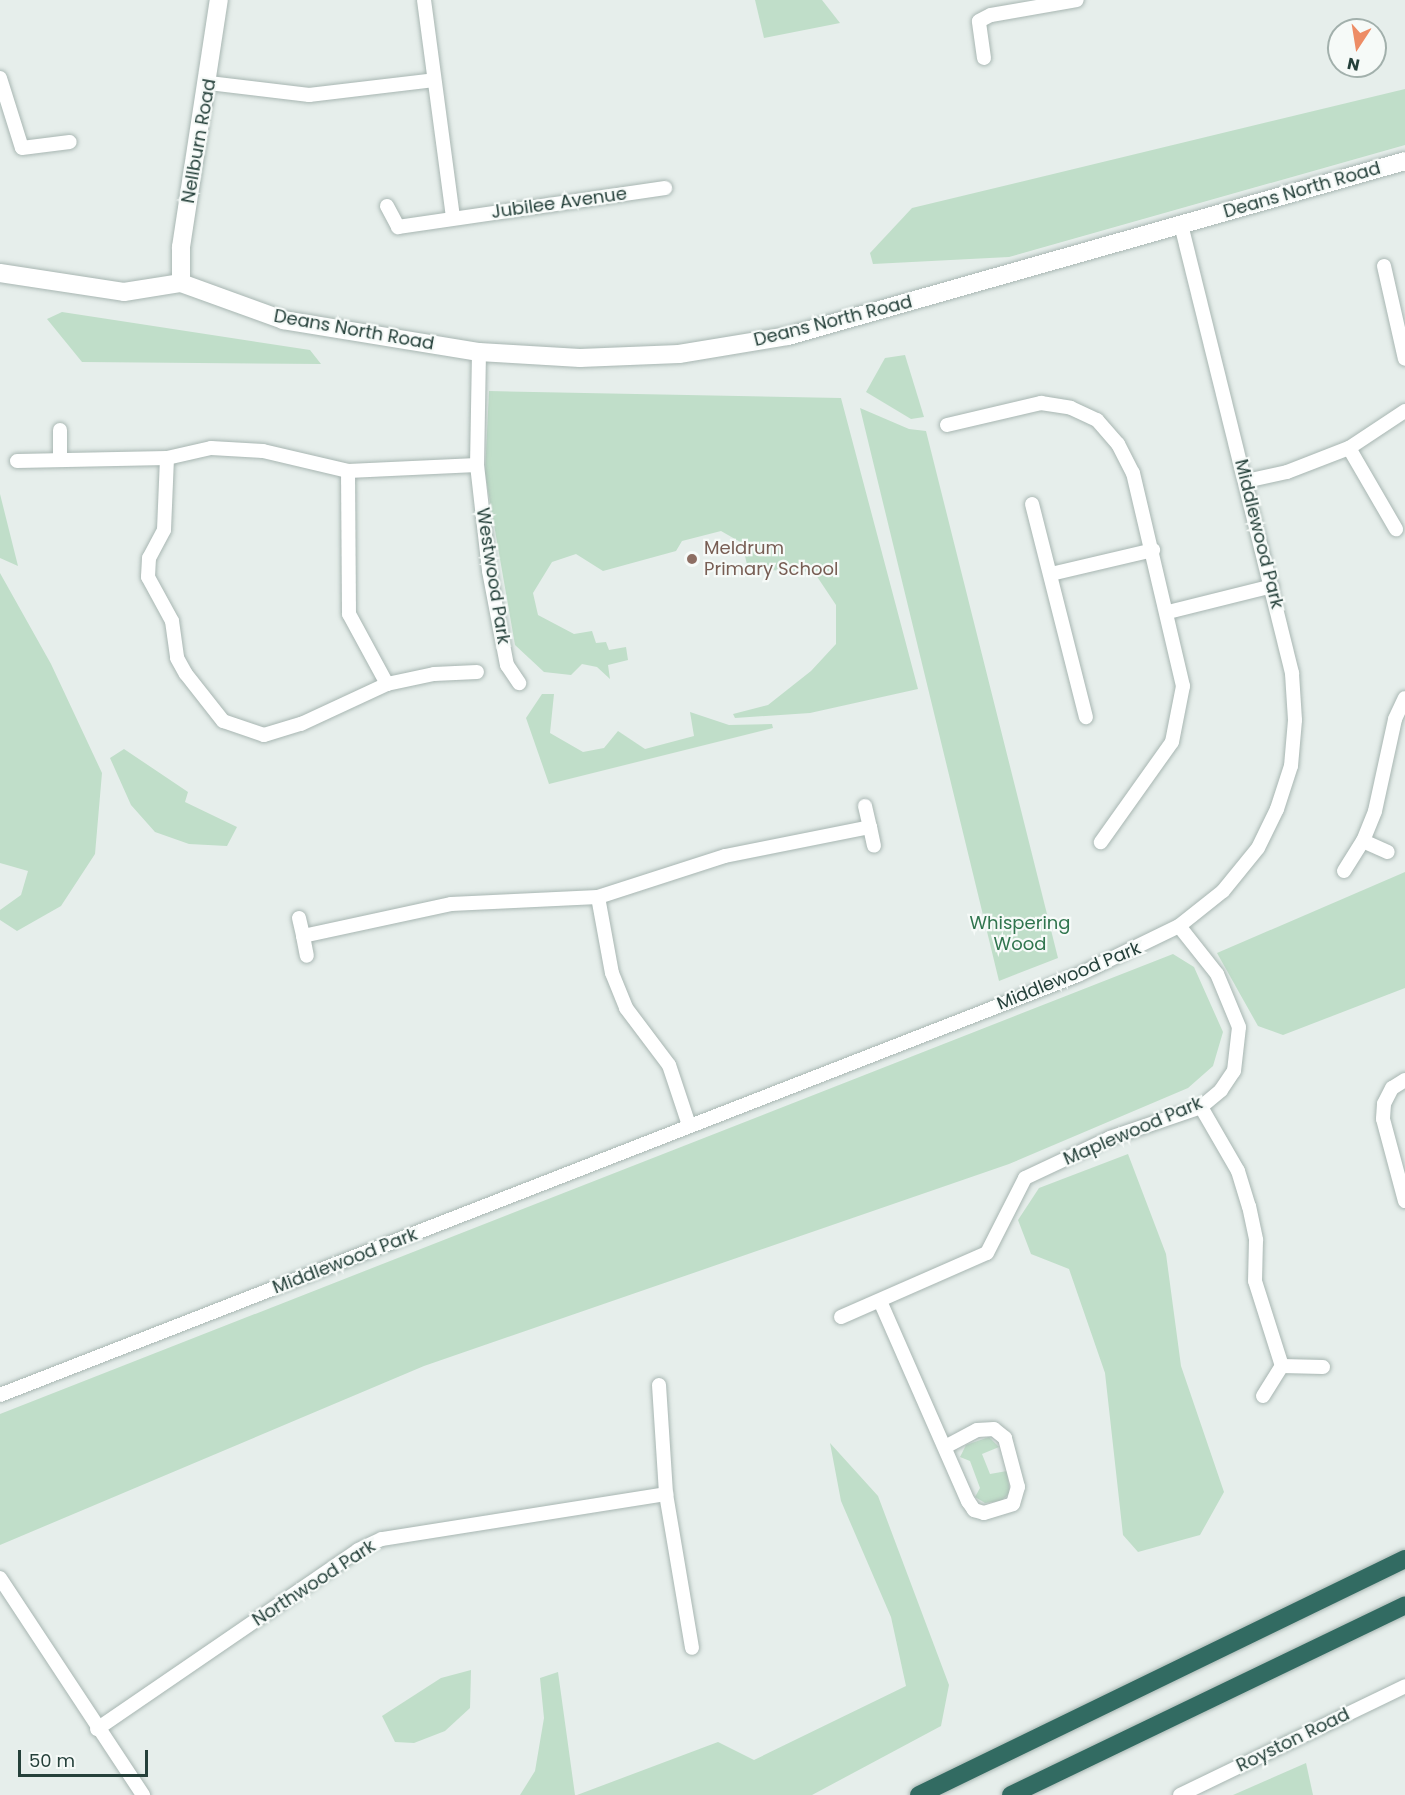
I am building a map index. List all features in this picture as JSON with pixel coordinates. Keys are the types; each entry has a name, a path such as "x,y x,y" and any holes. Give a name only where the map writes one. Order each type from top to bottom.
{"highway":[{"path":"919,1795 1405,1558"},
{"path":"1011,1795 1405,1605"}],"street":[{"name":"Nellburn Road","path":"181,283 184,227 209,83 219,0"},
{"path":"424,0 453,218"},
{"path":"984,58 979,21 991,15 1077,0"},
{"path":"0,78 22,148 70,142"},
{"path":"209,83 309,95 434,80"},
{"name":"Deans North Road","path":"181,283 283,320 479,352 580,358 679,354 788,336 1405,161"},
{"name":"Jubilee Avenue","path":"387,206 398,226 665,188"},
{"name":"Middlewood Park","path":"0,1395 688,1125 1078,975 1179,926 1223,891 1258,848 1277,809 1291,766 1295,720 1292,673 1272,586 1181,225"},
{"path":"1384,266 1405,359"},
{"path":"0,273 124,292 181,283"},
{"name":"Westwood Park","path":"479,352 477,465 489,571 507,665 519,683"},
{"path":"947,425 1041,403 1071,408 1097,420 1118,444 1133,473 1168,612 1183,686 1180,716 1172,742 1101,842"},
{"path":"1246,481 1287,472 1349,448 1405,411"},
{"path":"60,430 60,460"},
{"path":"17,461 168,458 211,448 263,451 348,471 477,465"},
{"path":"1349,448 1396,529"},
{"path":"168,458 164,530 149,558 148,576 172,621 177,658 223,721 264,735 301,724 387,684 434,674 477,672"},
{"path":"348,471 349,614 387,684"},
{"path":"1032,504 1052,574 1086,717"},
{"path":"1052,574 1153,550"},
{"path":"1168,612 1272,586"},
{"path":"1344,871 1363,841 1375,811 1395,719 1405,698"},
{"path":"865,806 874,846"},
{"path":"303,936 451,904 598,897 725,856 870,827"},
{"path":"1363,841 1388,852"},
{"path":"598,897 612,973 626,1008 669,1065 688,1125"},
{"path":"299,918 307,956"},
{"name":"Maplewood Park","path":"841,1317 987,1253 1025,1178 1110,1138 1201,1107 1221,1090 1234,1071 1239,1027 1216,974 1179,926"},
{"path":"1405,1080 1392,1088 1384,1104 1383,1119 1405,1201"},
{"path":"1201,1107 1238,1171 1249,1206 1256,1240 1255,1281 1282,1366 1263,1396"},
{"path":"880,1301 945,1447 974,1510 984,1513 1013,1504 1018,1487 1005,1438 994,1429 977,1430 945,1447"},
{"path":"1282,1366 1323,1367"},
{"path":"659,1385 666,1494 692,1648"},
{"name":"Northwood Park","path":"97,1729 358,1550 382,1539 666,1494"},
{"path":"0,1578 97,1729 143,1795"},
{"name":"Royston Road","path":"1180,1795 1198,1791 1405,1686"}],"green space":[{"path":"755,0 822,0 840,23 764,38"},
{"path":"1405,89 1405,145 1009,257 873,264 870,253 912,208"},
{"path":"62,312 310,350 321,364 82,362 47,319"},
{"path":"905,355 924,417 911,419 866,392 885,358"},
{"path":"489,391 841,398 918,689 810,713 735,718 733,714 768,705 811,671 836,644 836,605 814,572 748,569 742,543 721,531 682,541 676,551 603,571 576,554 552,562 533,593 538,615 574,634 592,631 596,643 606,642 609,650 626,647 628,660 608,665 610,679 597,667 582,664 571,675 544,672 515,645 485,473"},
{"name":"Whispering Wood","path":"860,408 909,429 926,431 1058,958 999,981"},
{"path":"0,494 18,566 0,558"},
{"path":"0,573 51,664 102,773 95,854 61,906 17,931 0,920 0,910 21,895 28,871 0,863"},
{"path":"542,694 554,694 550,733 583,752 604,748 618,731 645,749 694,736 690,712 729,725 772,724 773,728 549,784 526,718"},
{"path":"124,749 188,792 185,802 237,827 227,846 189,844 155,832 131,805 110,758"},
{"path":"1405,872 1405,988 1283,1035 1258,1026 1217,953"},
{"path":"1173,954 1194,967 1223,1032 1213,1066 1188,1088 1009,1164 424,1366 0,1545 0,1414"},
{"path":"1128,1154 1166,1254 1181,1366 1224,1492 1200,1535 1138,1552 1123,1535 1105,1373 1069,1269 1031,1254 1018,1220 1039,1188"},
{"path":"989,1437 999,1447 982,1454 990,1474 1007,1471 1010,1493 1001,1501 985,1503 975,1497 980,1488 970,1461 960,1457 966,1445"},
{"path":"830,1443 878,1496 949,1685 941,1726 812,1795 577,1795 718,1742 754,1760 906,1686 891,1617 841,1501"},
{"path":"471,1670 470,1708 445,1731 414,1743 395,1742 382,1716 441,1678"},
{"path":"558,1672 575,1795 520,1795 535,1771 544,1718 540,1678"},
{"path":"1306,1763 1313,1795 1233,1795"}],"place":[{"name":"Meldrum Primary School","path":"692,559"}]}
